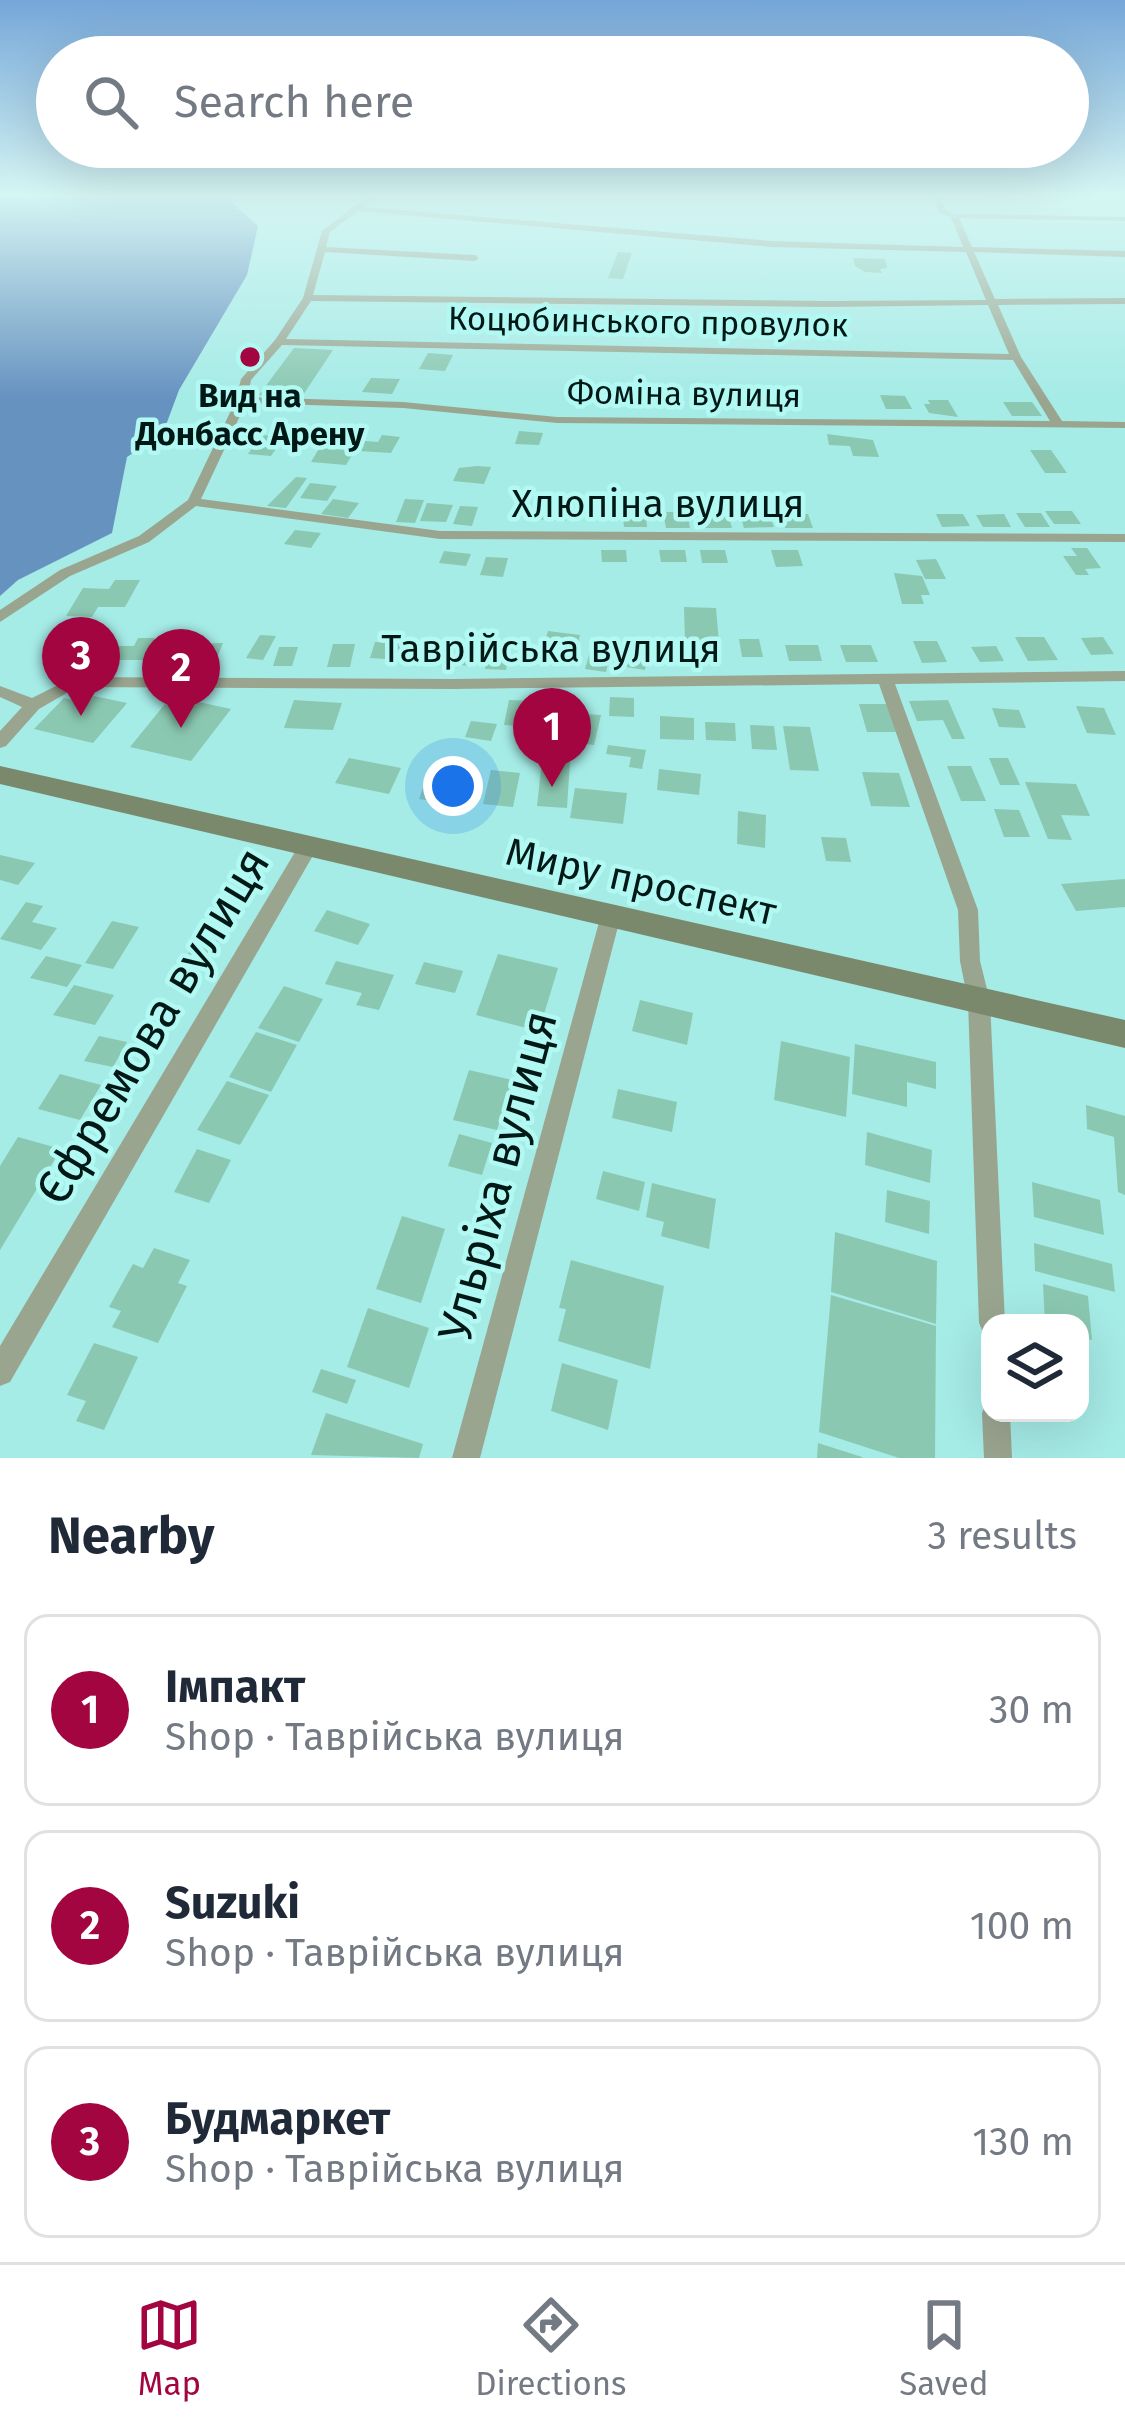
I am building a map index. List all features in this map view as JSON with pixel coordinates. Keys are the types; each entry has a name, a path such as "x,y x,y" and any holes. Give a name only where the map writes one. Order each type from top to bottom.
{"main road":[{"name":"Миру проспект","path":"4,782 1125,1034"}],"street":[{"path":"0,617 65,574 144,539 193,502 242,400 246,380 308,298 318,262"},
{"path":"972,262 1016,357 1059,426"},
{"path":"308,298 827,304 1125,301"},
{"name":"Коцюбинського провулок","path":"279,342 1016,357"},
{"name":"Фоміна вулиця","path":"242,400 403,405 557,420 1125,425"},
{"name":"Хлюпіна вулиця","path":"193,502 440,535 1125,538"},
{"name":"Таврійська вулиця","path":"0,742 33,705 74,682 1125,676"},
{"path":"885,679 968,910 970,962 979,1001 992,1314"},
{"path":"0,691 33,705"},
{"name":"Єфремова вулиця","path":"0,1372 308,847"},
{"name":"Ульріха вулиця","path":"466,1458 611,915"},
{"path":"996,1422 998,1458"}],"water":[{"path":"0,262 250,262 247,275 179,390 163,433 127,457 112,533 18,580 0,596"}],"building":[{"path":"614,262 629,262 623,279 608,278"},
{"path":"854,262 886,262 887,268 880,269 882,273 865,272"},
{"path":"513,311 511,323 481,323 483,313"},
{"path":"294,348 333,350 301,398 259,395"},
{"path":"428,353 453,355 445,371 419,369"},
{"path":"371,378 400,379 392,394 362,392"},
{"path":"880,395 905,396 912,409 886,409"},
{"path":"928,400 948,400 958,417 929,413 924,404 930,404"},
{"path":"1003,402 1032,402 1042,416 1012,416"},
{"path":"519,431 543,433 539,445 515,444"},
{"path":"827,434 873,440 879,457 853,456 850,446 829,445"},
{"path":"261,435 284,437 271,456 248,454"},
{"path":"382,435 400,437 391,453 359,451 365,441 378,442"},
{"path":"320,447 355,450 346,465 311,462"},
{"path":"1030,450 1051,450 1067,473 1045,473"},
{"path":"491,467 484,484 453,481 459,468"},
{"path":"296,477 307,478 286,508 267,506"},
{"path":"310,483 337,486 327,501 300,498"},
{"path":"333,499 359,503 348,518 321,514"},
{"path":"405,499 424,500 415,523 396,522"},
{"path":"537,501 570,503 566,521 533,519"},
{"path":"427,503 453,505 446,522 420,521"},
{"path":"460,506 478,507 472,526 453,524"},
{"path":"767,507 774,527 744,528 738,508"},
{"path":"699,509 728,514 732,528 703,528"},
{"path":"622,510 646,515 647,527 624,527"},
{"path":"1045,511 1072,511 1081,524 1054,524"},
{"path":"663,512 687,512 690,528 666,528"},
{"path":"1016,513 1041,513 1050,527 1025,527"},
{"path":"781,514 808,514 813,528 785,528"},
{"path":"936,514 963,514 970,526 942,527"},
{"path":"1004,514 1011,527 983,527 976,515"},
{"path":"295,530 321,533 311,548 284,544"},
{"path":"1071,548 1087,548 1101,568 1076,575 1063,556 1077,556"},
{"path":"601,550 626,550 627,562 602,562"},
{"path":"659,550 685,550 687,562 661,562"},
{"path":"700,550 725,550 728,563 702,563"},
{"path":"771,550 798,550 803,566 776,567"},
{"path":"444,551 471,554 466,566 439,563"},
{"path":"486,557 508,558 503,577 480,575"},
{"path":"936,559 946,579 925,579 916,560"},
{"path":"894,573 922,576 930,595 921,595 924,604 902,604"},
{"path":"115,580 140,580 125,607 98,607 92,617 66,616 83,588 109,589"},
{"path":"684,607 716,608 719,642 685,641"},
{"path":"548,631 580,635 575,656 542,652"},
{"path":"260,635 276,636 263,660 246,658"},
{"path":"1015,637 1044,637 1058,660 1028,661"},
{"path":"1103,637 1114,654 1091,655 1081,638"},
{"path":"138,638 155,638 144,660 112,660 119,646 134,646"},
{"path":"739,639 759,639 763,657 742,657"},
{"path":"454,641 477,643 469,666 446,663"},
{"path":"913,641 937,641 947,662 922,663"},
{"path":"375,642 405,643 400,660 370,658"},
{"path":"223,643 214,665 177,661 185,644"},
{"path":"333,644 355,644 350,667 327,667"},
{"path":"785,645 818,645 822,661 789,661"},
{"path":"840,645 871,645 878,662 846,662"},
{"path":"996,646 1004,661 980,662 971,647"},
{"path":"279,647 298,647 292,666 273,666"},
{"path":"631,648 649,650 645,670 626,667"},
{"path":"488,649 509,650 506,670 485,669"},
{"path":"590,652 610,654 606,672 585,669"},
{"path":"94,696 127,703 93,743 34,729 64,698 88,703"},
{"path":"610,697 634,698 634,717 609,716"},
{"path":"185,699 231,709 191,761 130,747 165,704 178,707"},
{"path":"294,700 342,703 333,730 284,728"},
{"path":"509,700 536,701 532,727 504,725"},
{"path":"948,700 965,739 952,739 943,720 917,721 909,701"},
{"path":"859,704 887,704 896,732 867,732"},
{"path":"1076,706 1104,708 1116,735 1087,733"},
{"path":"542,708 576,711 574,732 539,729"},
{"path":"992,708 1019,710 1026,728 999,727"},
{"path":"585,714 601,715 594,745 578,743"},
{"path":"660,716 694,718 694,740 660,739"},
{"path":"471,721 497,724 491,741 465,737"},
{"path":"705,722 735,723 736,741 706,740"},
{"path":"750,725 774,726 777,750 752,749"},
{"path":"783,726 810,727 819,771 790,770"},
{"path":"608,745 646,750 642,769 629,767 631,757 606,754"},
{"path":"349,758 401,768 389,794 335,783"},
{"path":"989,758 1008,758 1020,785 1000,785"},
{"path":"542,760 570,761 567,808 537,806"},
{"path":"947,766 971,766 986,801 961,801"},
{"path":"430,768 470,773 461,805 419,799"},
{"path":"659,769 701,774 699,795 657,790"},
{"path":"491,770 520,773 513,807 483,804"},
{"path":"862,772 899,773 910,807 871,806"},
{"path":"1025,782 1076,784 1090,816 1061,815 1072,840 1048,839"},
{"path":"575,788 627,793 623,824 570,818"},
{"path":"994,809 1019,810 1030,837 1004,837"},
{"path":"738,811 766,815 765,848 737,844"},
{"path":"821,837 846,838 851,862 826,861"},
{"path":"0,855 35,863 18,885 0,880"},
{"path":"1125,879 1125,907 1076,911 1061,884"},
{"path":"26,902 43,906 32,922 57,928 41,950 0,939"},
{"path":"327,910 370,924 358,945 314,931"},
{"path":"112,921 139,927 113,969 85,963"},
{"path":"200,935 219,940 207,959 188,954"},
{"path":"498,954 558,968 539,1031 476,1015"},
{"path":"46,956 82,965 67,987 30,978"},
{"path":"336,961 394,975 379,1010 356,1005 362,993 325,984"},
{"path":"424,962 463,971 455,993 415,984"},
{"path":"74,985 114,995 95,1025 53,1015"},
{"path":"284,986 323,999 299,1042 258,1028"},
{"path":"640,1000 693,1013 687,1045 632,1031"},
{"path":"256,1032 297,1045 271,1092 229,1077"},
{"path":"99,1036 127,1042 113,1067 84,1061"},
{"path":"781,1041 850,1057 846,1117 774,1100"},
{"path":"855,1044 936,1062 936,1089 907,1082 907,1107 852,1094"},
{"path":"469,1070 512,1080 497,1130 453,1120"},
{"path":"60,1074 101,1085 80,1120 38,1109"},
{"path":"227,1081 269,1095 240,1145 197,1130"},
{"path":"618,1089 677,1102 672,1132 612,1118"},
{"path":"1086,1105 1125,1116 1125,1195 1118,1192 1114,1137 1087,1129"},
{"path":"867,1132 932,1150 930,1183 865,1165"},
{"path":"459,1134 492,1143 482,1175 448,1166"},
{"path":"18,1137 61,1149 0,1250 0,1166"},
{"path":"197,1149 231,1160 209,1203 174,1192"},
{"path":"603,1171 645,1182 639,1211 596,1199"},
{"path":"1032,1182 1100,1200 1104,1235 1034,1217"},
{"path":"652,1183 716,1199 709,1249 661,1236 664,1222 646,1217"},
{"path":"887,1190 930,1201 929,1234 885,1222"},
{"path":"402,1216 445,1229 421,1303 376,1289"},
{"path":"835,1232 937,1261 936,1324 831,1292"},
{"path":"1034,1243 1112,1264 1115,1292 1035,1271"},
{"path":"154,1248 190,1260 178,1283 187,1286 158,1343 112,1327 121,1311 109,1307 133,1264 143,1268"},
{"path":"571,1260 664,1286 650,1369 558,1341 566,1309 559,1308"},
{"path":"1043,1284 1088,1296 1092,1340 1089,1314 1045,1314"},
{"path":"831,1295 936,1326 935,1458 899,1458 819,1432"},
{"path":"368,1308 429,1328 409,1388 347,1367"},
{"path":"94,1343 138,1357 104,1430 76,1421 86,1401 67,1395"},
{"path":"562,1363 618,1380 608,1430 551,1411"},
{"path":"321,1369 356,1380 347,1404 312,1392"},
{"path":"326,1413 423,1444 419,1458 311,1455"},
{"path":"818,1443 862,1457 862,1458 817,1458"}],"place":[{"name":"Вид на Донбасс Арену","path":"250,357"},
{"name":"Будмаркет","path":"81,716"},
{"name":"Suzuki","path":"181,728"},
{"name":"Iмпакт","path":"552,787"}]}
